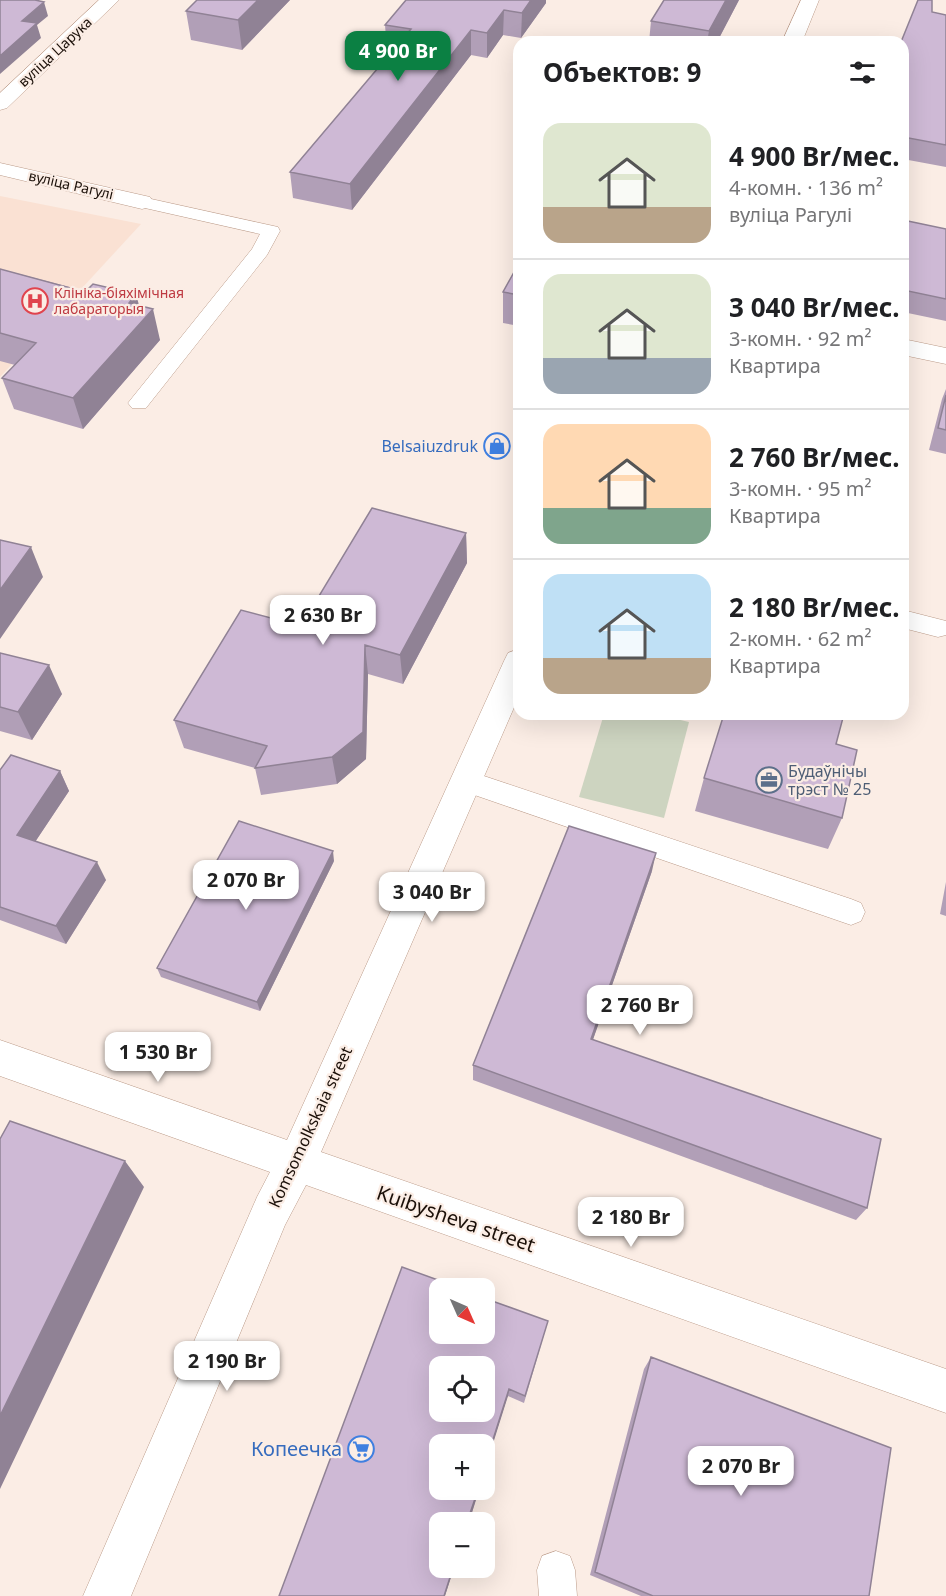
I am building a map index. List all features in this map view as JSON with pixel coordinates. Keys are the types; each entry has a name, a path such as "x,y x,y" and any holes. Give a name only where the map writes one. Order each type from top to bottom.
{"street":[{"name":"вуліца Царука","path":"0,104 110,0"},
{"path":"795,36 810,0"},
{"name":"вуліца Рагулі","path":"0,169 142,201"},
{"path":"909,348 946,356"},
{"name":"Komsomolkskaia street","path":"107,1596 271,1211 296,1164 513,675"},
{"name":"Kuibysheva street","path":"0,1058 946,1391"}],"lane":[{"path":"139,403 260,251 271,231 142,201"},
{"path":"909,621 938,628"},
{"path":"466,781 850,912"}],"shaded area":[{"name":"Клініка-біяхімічная лабараторыя","path":"0,196 141,224 0,377"}],"green space":[{"path":"602,720 680,720 689,722 664,818 579,797"}],"building":[{"path":"0,0 44,2 22,21 37,23 0,56"},
{"path":"197,0 258,0 238,20 186,11"},
{"path":"406,0 531,0 522,13 504,10 487,33 471,30 350,184 290,172 411,29 385,25"},
{"path":"664,0 726,0 709,31 651,21"},
{"path":"918,0 932,0 932,12 946,15 946,145 909,138 909,36 903,36"},
{"path":"909,221 946,229 946,299 909,291"},
{"path":"0,269 85,292 93,284 136,294 129,303 153,309 73,398 2,378 36,343 0,333"},
{"path":"513,274 513,294 503,292"},
{"path":"946,395 946,430 938,428"},
{"path":"372,508 466,533 400,655 365,645 363,732 332,757 255,768 267,746 174,720 241,610 301,626"},
{"path":"0,540 31,547 0,590"},
{"path":"0,653 49,665 18,712 0,707"},
{"name":"Будаўнічы трэст № 25","path":"722,720 842,720 836,744 857,750 842,818 704,778"},
{"path":"11,755 60,771 17,835 97,862 56,926 0,907 0,770"},
{"path":"239,821 333,851 257,1002 157,968"},
{"path":"569,826 656,853 591,1039 881,1139 867,1208 473,1065"},
{"path":"10,1121 125,1161 0,1416 0,1139"},
{"path":"402,1267 432,1278 429,1278 429,1344 495,1344 495,1302 548,1321 525,1396 509,1389 495,1434 429,1434 429,1500 475,1500 470,1512 429,1512 429,1578 450,1578 444,1596 279,1596"},
{"path":"651,1357 891,1448 869,1596 653,1596 595,1572"}],"place":[{"name":"Клініка-біяхімічная лабараторыя","path":"35,301"},
{"name":"Belsaiuzdruk","path":"497,446"},
{"name":"Будаўнічы трэст № 25","path":"769,780"},
{"name":"Копеечка","path":"361,1449"}]}
